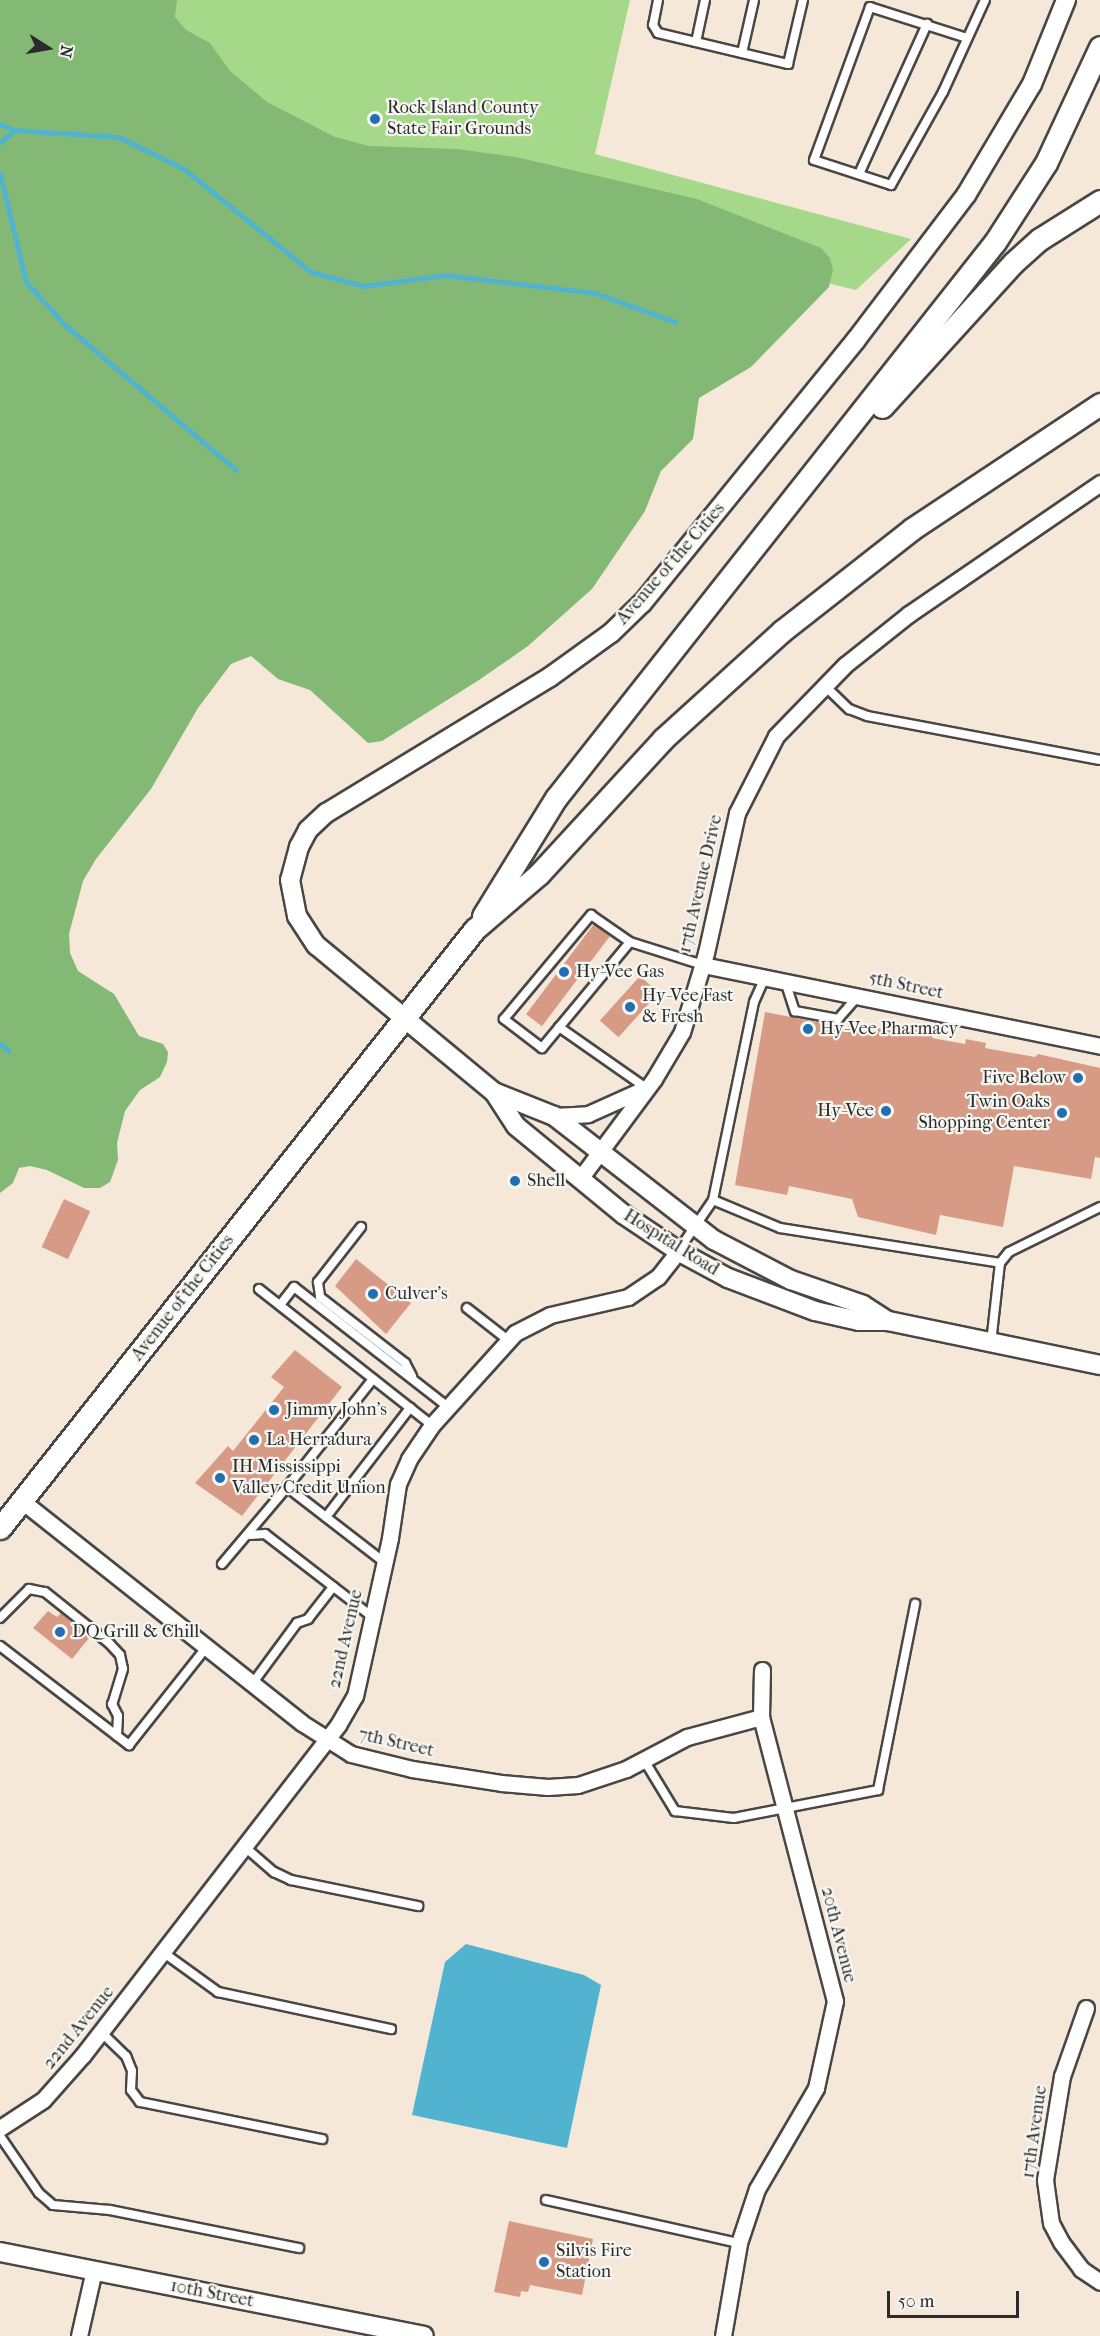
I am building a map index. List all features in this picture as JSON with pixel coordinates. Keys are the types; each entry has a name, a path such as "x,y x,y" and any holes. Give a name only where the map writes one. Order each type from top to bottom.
{"main road":[{"name":"Avenue of the Cities","path":"188,1293 475,929 556,798 995,242 1046,163 1100,47"},
{"name":"Avenue of the Cities","path":"794,499 913,375 990,285 1040,239 1100,201"},
{"name":"Avenue of the Cities","path":"475,929 539,874 663,739 782,630 912,529 1100,404"},
{"name":"Avenue of the Cities","path":"0,1528 366,1068"}],"street":[{"name":"Avenue of the Cities","path":"404,1018 316,945 297,916 290,880 292,863 308,830 326,813 550,677 611,633 642,603 856,340 966,195 1032,84 1066,0"},
{"name":"17th Avenue Drive","path":"582,1176 646,1088 682,1032 703,965 737,813 776,736 824,685 909,614 1100,483"},
{"name":"5th Street","path":"703,965 1100,1046"},
{"name":"Hospital Road","path":"404,1018 494,1092 554,1116 695,1227 764,1267 863,1305 888,1321"},
{"path":"554,1116 588,1114 646,1088"},
{"name":"Hospital Road","path":"494,1092 516,1126 582,1176 623,1214 678,1251 785,1302 859,1321 888,1321 1100,1365"},
{"name":"22nd Avenue","path":"0,2128 43,2100 101,2032 246,1848 355,1696 398,1484 409,1458 432,1425 514,1332 550,1316 628,1297 658,1277 678,1251"},
{"name":"7th Street","path":"21,1501 252,1684 325,1739 351,1754 412,1769 548,1788 578,1785 644,1760 687,1737 761,1717"},
{"name":"20th Avenue","path":"723,2336 739,2243 757,2189 816,2088 835,2001 761,1717 762,1670"},
{"name":"17th Avenue","path":"1086,2008 1062,2076 1045,2180 1051,2223 1061,2242 1081,2269 1100,2282"},
{"name":"10th Street","path":"0,2252 400,2334 424,2336"},
{"path":"79,2336 94,2270"}],"lane":[{"path":"658,0 652,25 658,33 788,64 803,0"},
{"path":"696,42 705,0"},
{"path":"742,53 754,0"},
{"path":"967,38 868,3 814,160 891,185 943,92 985,0"},
{"path":"859,174 927,24"},
{"path":"824,685 849,709 867,716 1100,760"},
{"path":"630,942 542,1048 504,1018 591,915 630,942 703,965"},
{"path":"678,1251 713,1200 754,1002 765,977"},
{"path":"785,981 795,1011 838,1019 858,996"},
{"path":"559,1027 646,1088"},
{"path":"713,1200 780,1228 1000,1263"},
{"path":"991,1343 1000,1263 1009,1252 1100,1207"},
{"path":"361,1227 318,1282 320,1297 405,1363 414,1380"},
{"path":"280,1305 294,1287 448,1407"},
{"path":"259,1289 432,1425"},
{"path":"467,1308 508,1340"},
{"path":"222,1564 250,1535 373,1379"},
{"path":"326,1517 410,1408"},
{"path":"287,1487 384,1562"},
{"path":"250,1535 265,1534 371,1617"},
{"path":"252,1684 297,1623 308,1619 333,1587"},
{"path":"0,1618 29,1589 45,1592 109,1643 120,1655 123,1669 112,1704 118,1716 117,1736"},
{"path":"644,1760 675,1811 734,1818 878,1790 915,1604"},
{"path":"0,1646 129,1745 206,1648"},
{"path":"246,1848 274,1872 291,1880 418,1906"},
{"path":"164,1953 218,1992 391,2029"},
{"path":"101,2032 126,2056 132,2071 131,2090 140,2102 322,2139"},
{"path":"0,2136 39,2193 53,2205 110,2210 299,2248"},
{"path":"546,2200 739,2243"}],"green space":[{"name":"Rock Island County State Fair Grounds","path":"0,0 630,0 595,154 911,239 856,290 0,83"},
{"path":"0,0 177,0 175,17 186,30 210,43 230,71 267,102 335,137 369,146 457,149 516,157 697,199 821,248 830,258 833,270 829,287 751,367 699,398 693,439 661,471 645,511 592,589 528,646 479,680 382,741 368,743 310,690 278,679 251,656 231,664 198,708 151,789 96,859 83,881 69,934 70,953 78,971 114,994 139,1036 163,1044 168,1052 167,1062 160,1077 140,1090 125,1111 117,1143 118,1160 110,1182 100,1188 84,1188 47,1170 30,1166 19,1168 13,1183 0,1193"}],"water":[{"path":"466,1944 584,1975 601,1985 567,2148 412,2115 445,1962"}],"building":[{"name":"Hy-Vee Gas","path":"594,924 610,936 542,1026 526,1014"},
{"name":"Hy-Vee Fast & Fresh","path":"640,976 659,993 618,1037 600,1021"},
{"name":"Hy-Vee","path":"765,1012 848,1028 849,1023 911,1034 912,1027 933,1031 932,1038 965,1044 966,1039 986,1043 985,1048 1035,1057 1038,1054 1100,1068 1100,1158 1095,1157 1091,1179 1014,1166 1003,1227 940,1215 936,1235 858,1217 852,1199 789,1186 787,1195 735,1185"},
{"path":"64,1199 90,1211 68,1259 42,1247"},
{"name":"Culver's","path":"356,1259 411,1303 386,1334 335,1286"},
{"path":"295,1350 342,1387 242,1516 195,1483 228,1446 233,1451 284,1387 271,1377"},
{"name":"DQ Grill & Chill","path":"48,1611 57,1617 61,1613 89,1638 72,1659 33,1628"},
{"name":"Silvis Fire Station","path":"509,2221 593,2239 582,2295 530,2285 528,2292 521,2291 520,2297 494,2292"}],"waterway":[{"path":"0,124 15,130 119,137 184,169 311,272 364,286 445,275 595,293 675,322"},
{"path":"0,142 15,130"},
{"path":"0,174 26,282 65,325 236,470"},
{"path":"0,1044 9,1051"}],"place":[{"name":"Rock Island County State Fair Grounds","path":"375,119"},
{"name":"Hy-Vee Gas","path":"564,972"},
{"name":"Hy-Vee Fast & Fresh","path":"630,1007"},
{"name":"Hy-Vee Pharmacy","path":"808,1029"},
{"name":"Five Below","path":"1078,1078"},
{"name":"Hy-Vee","path":"886,1111"},
{"name":"Twin Oaks Shopping Center","path":"1062,1113"},
{"name":"Shell","path":"515,1181"},
{"name":"Culver's","path":"373,1294"},
{"name":"Jimmy John's","path":"274,1410"},
{"name":"La Herradura","path":"254,1440"},
{"name":"IH Mississippi Valley Credit Union","path":"220,1478"},
{"name":"DQ Grill & Chill","path":"60,1632"},
{"name":"Silvis Fire Station","path":"544,2262"}]}
